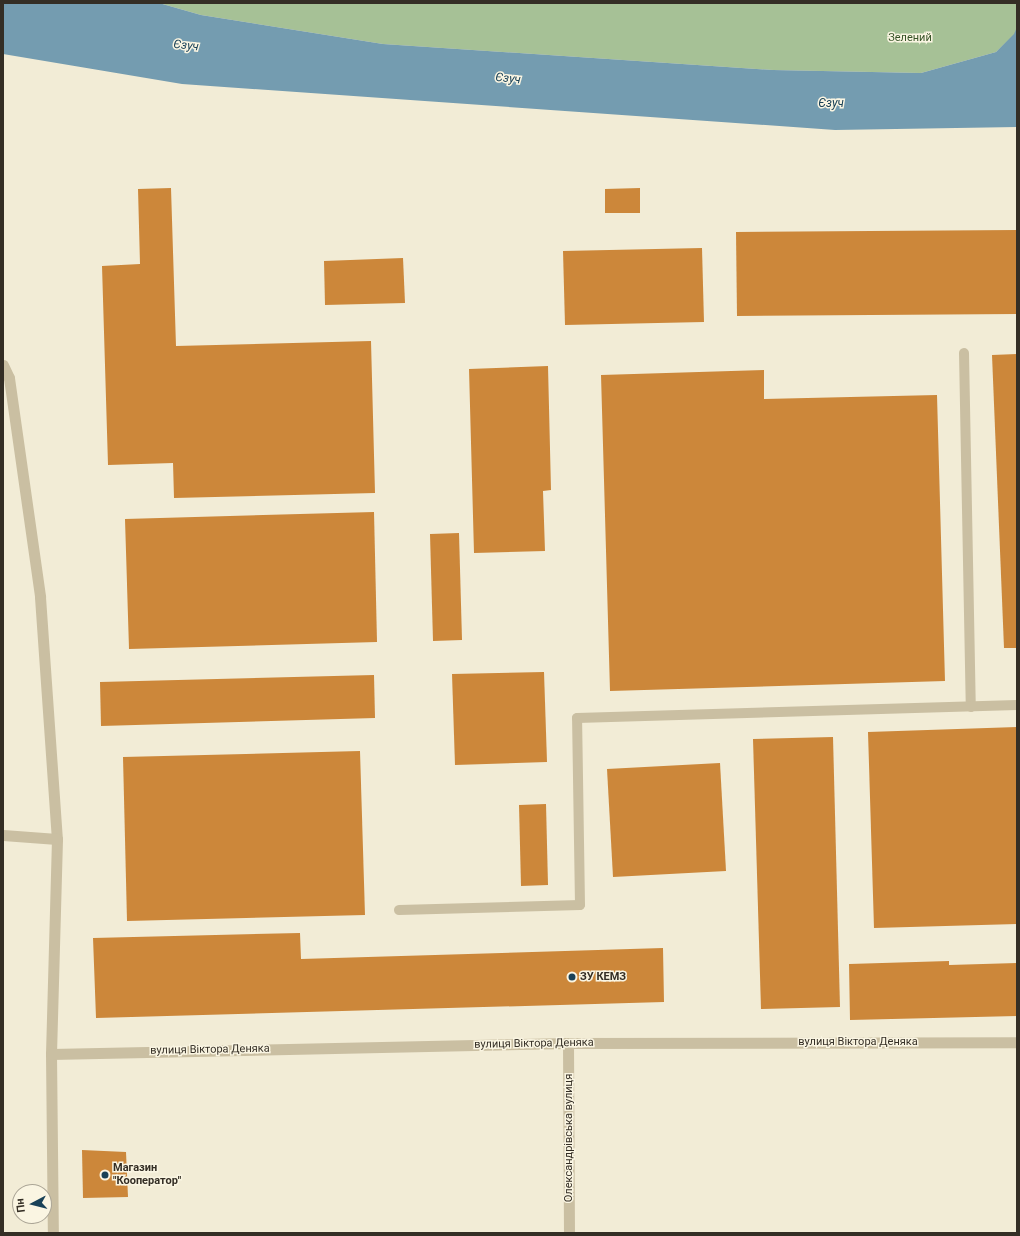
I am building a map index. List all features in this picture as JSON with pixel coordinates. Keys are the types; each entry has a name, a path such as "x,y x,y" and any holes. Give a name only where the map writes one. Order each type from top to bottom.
{"street":[{"path":"3,365 9,378 40,597 57,839 51,1054 53,1233"},
{"path":"3,835 57,839"},
{"name":"вулиця Віктора Деняка","path":"51,1054 568,1043 1017,1042"},
{"name":"Олександрівська вулиця","path":"568,1043 569,1233"}],"lane":[{"path":"964,353 971,706"},
{"path":"399,910 580,905 577,718 1017,705"}],"green space":[{"name":"Зелений","path":"159,3 1017,3 1017,27 1015,34 996,52 921,73 773,70 383,44 201,15"}],"water":[{"name":"Єзуч","path":"3,3 159,3 201,15 383,44 773,70 921,73 996,52 1014,34 1017,27 1017,127 835,130 182,84 3,54"}],"building":[{"path":"171,188 176,346 371,341 375,493 174,498 173,463 108,465 102,266 140,264 138,189"},
{"path":"640,188 640,213 605,213 605,189"},
{"path":"1017,230 1017,314 737,316 736,232"},
{"path":"702,248 704,322 565,325 563,251"},
{"path":"403,258 405,303 325,305 324,261"},
{"path":"1017,354 1017,648 1004,648 992,355"},
{"path":"548,366 551,490 543,491 545,551 474,553 469,369"},
{"path":"764,370 764,399 937,395 945,681 610,691 601,375"},
{"path":"374,512 377,642 129,649 125,519"},
{"path":"459,533 462,640 433,641 430,534"},
{"path":"544,672 547,762 455,765 452,674"},
{"path":"374,675 375,718 101,726 100,682"},
{"path":"1017,727 1017,924 874,928 868,732"},
{"path":"833,737 840,1007 761,1009 753,739"},
{"path":"360,751 365,915 127,921 123,757"},
{"path":"720,763 726,871 613,877 607,769"},
{"path":"546,804 548,885 521,886 519,805"},
{"path":"300,933 301,959 663,948 664,1002 96,1018 93,938"},
{"path":"949,961 949,965 1017,963 1017,1016 850,1020 849,964"},
{"name":"Магазин \"Кооператор\"","path":"82,1150 126,1152 128,1197 83,1198"}],"place":[{"name":"ЗУ КЕМЗ","path":"572,977"},
{"name":"Магазин \"Кооператор\"","path":"105,1175"}]}
